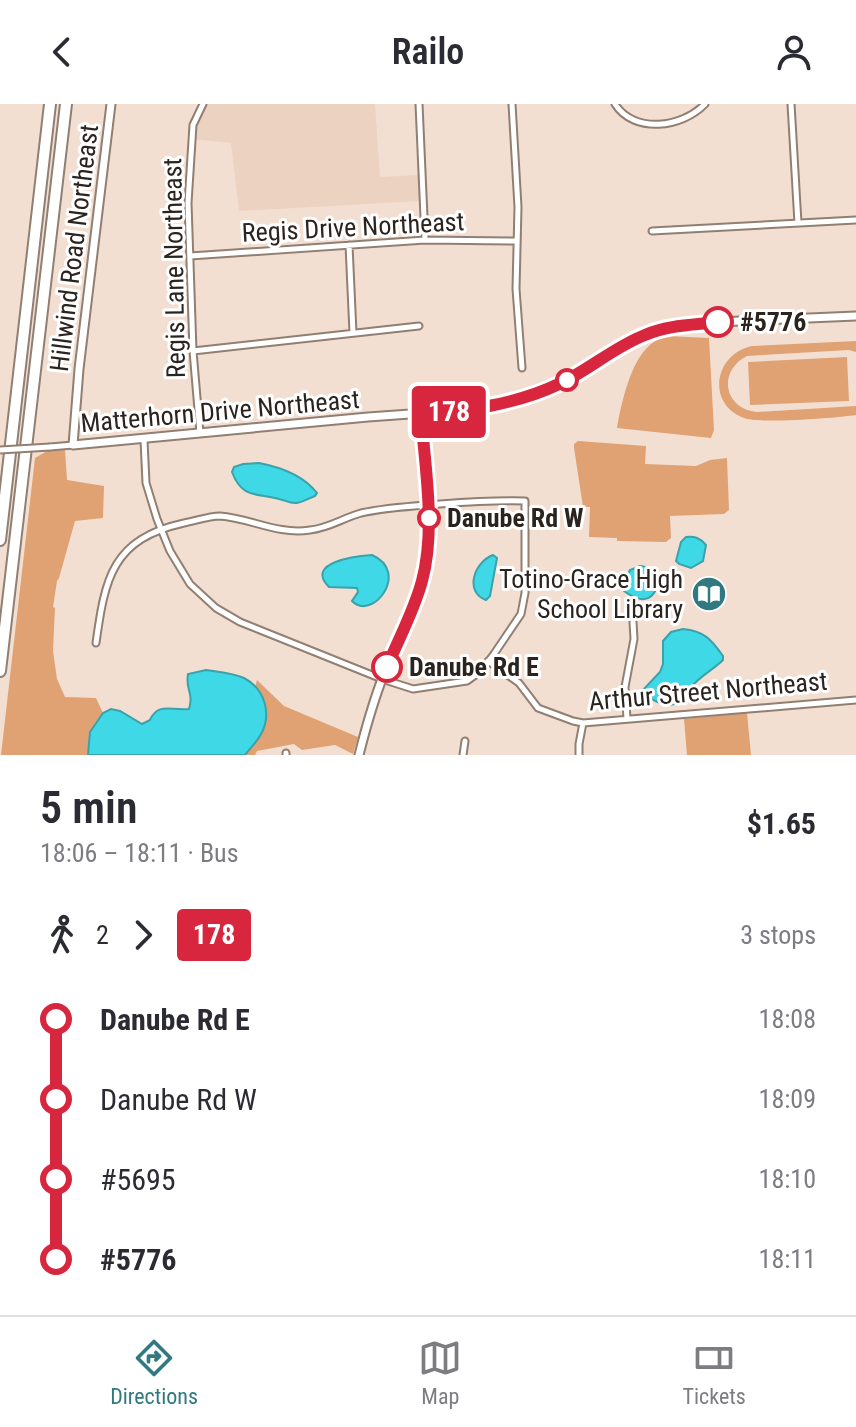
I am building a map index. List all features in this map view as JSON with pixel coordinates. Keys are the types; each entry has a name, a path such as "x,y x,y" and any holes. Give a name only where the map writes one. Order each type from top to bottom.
{"highway":[{"path":"25,320 43,104"},
{"path":"0,540 50,104"},
{"path":"0,671 66,104"},
{"path":"62,139 73,104"}],"street":[{"name":"Hillwind Road Northeast","path":"73,445 79,369 111,104"},
{"name":"Regis Lane Northeast","path":"200,433 193,351 188,203 193,125 203,104"},
{"path":"419,104 425,240"},
{"path":"512,104 518,207 516,289 522,368"},
{"path":"615,104 636,123 663,124 683,119 705,104"},
{"path":"791,104 798,223"},
{"path":"652,231 856,220"},
{"name":"Regis Drive Northeast","path":"190,256 425,240 517,241"},
{"path":"349,245 353,333"},
{"name":"Matterhorn Drive Northeast","path":"0,450 480,409 520,400 561,384 645,335 668,328 718,322 856,316"},
{"path":"193,351 419,326"},
{"path":"359,755 369,713 411,615 428,553 430,524 421,415"},
{"path":"96,643 102,602 112,569 130,547 161,528 219,516 286,531 307,531 329,527 359,514 391,508 525,501 525,593 521,614 481,671 467,681 413,689 240,622 216,608 190,584 170,551 161,528 146,483 144,440"},
{"path":"627,719 625,687 634,639 633,622"},
{"name":"Arthur Street Northeast","path":"488,661 519,683 538,708 583,723 856,700"},
{"path":"579,755 583,723"},
{"path":"463,755 465,741"}],"shaded area":[{"path":"203,104 375,104 380,177 419,175 420,201 239,211 231,143 192,139 193,125"},
{"path":"667,336 709,338 714,430 711,438 617,428 624,395 637,361 652,344"},
{"path":"856,341 856,352 747,356 731,371 728,388 737,404 757,412 856,406 856,415 753,420 732,411 724,402 720,391 723,369 739,351 752,346"},
{"path":"847,357 849,401 750,405 748,362"},
{"path":"578,441 646,446 645,464 696,466 727,458 729,510 724,514 670,516 671,538 666,542 589,537 590,507 583,507 574,448"},
{"path":"65,450 67,480 104,486 103,518 75,521 57,581 53,607 53,651 57,679 65,697 96,698 103,713 95,723 88,755 1,755 35,458 47,451"},
{"path":"257,680 284,706 358,737 353,754 335,745 302,750 294,744 257,751 255,755 235,755"},
{"path":"747,713 751,755 687,755 684,719"}],"water":[{"path":"259,463 291,473 317,493 294,503 245,491 236,481 232,472 234,467"},
{"path":"686,537 697,538 706,545 703,561 691,568 676,561 681,542"},
{"path":"372,555 383,563 388,572 388,583 384,592 369,605 360,606 352,601 357,588 329,587 323,578 323,572 336,562"},
{"path":"493,555 497,558 490,596 486,600 475,591 474,577 481,564"},
{"path":"640,566 660,576 656,591 643,599 631,596 624,591 623,585 630,570"},
{"path":"683,629 706,637 715,645 723,660 697,681 681,700 666,705 642,691 660,672 663,641 671,632"},
{"path":"206,670 244,678 262,695 266,710 264,726 258,740 245,755 88,755 90,732 103,713 111,709 120,711 142,724 161,709 189,709 188,674"}],"bus line":[{"name":"178","path":"387,667 411,615 428,553 430,524 421,415 480,409 520,400 561,384 645,335 668,328 718,322"}],"place":[{"name":"#5776","path":"718,322"},
{"name":"Danube Rd W","path":"429,518"},
{"name":"Totino-Grace High School Library","path":"709,594"},
{"name":"Danube Rd E","path":"387,667"}]}
